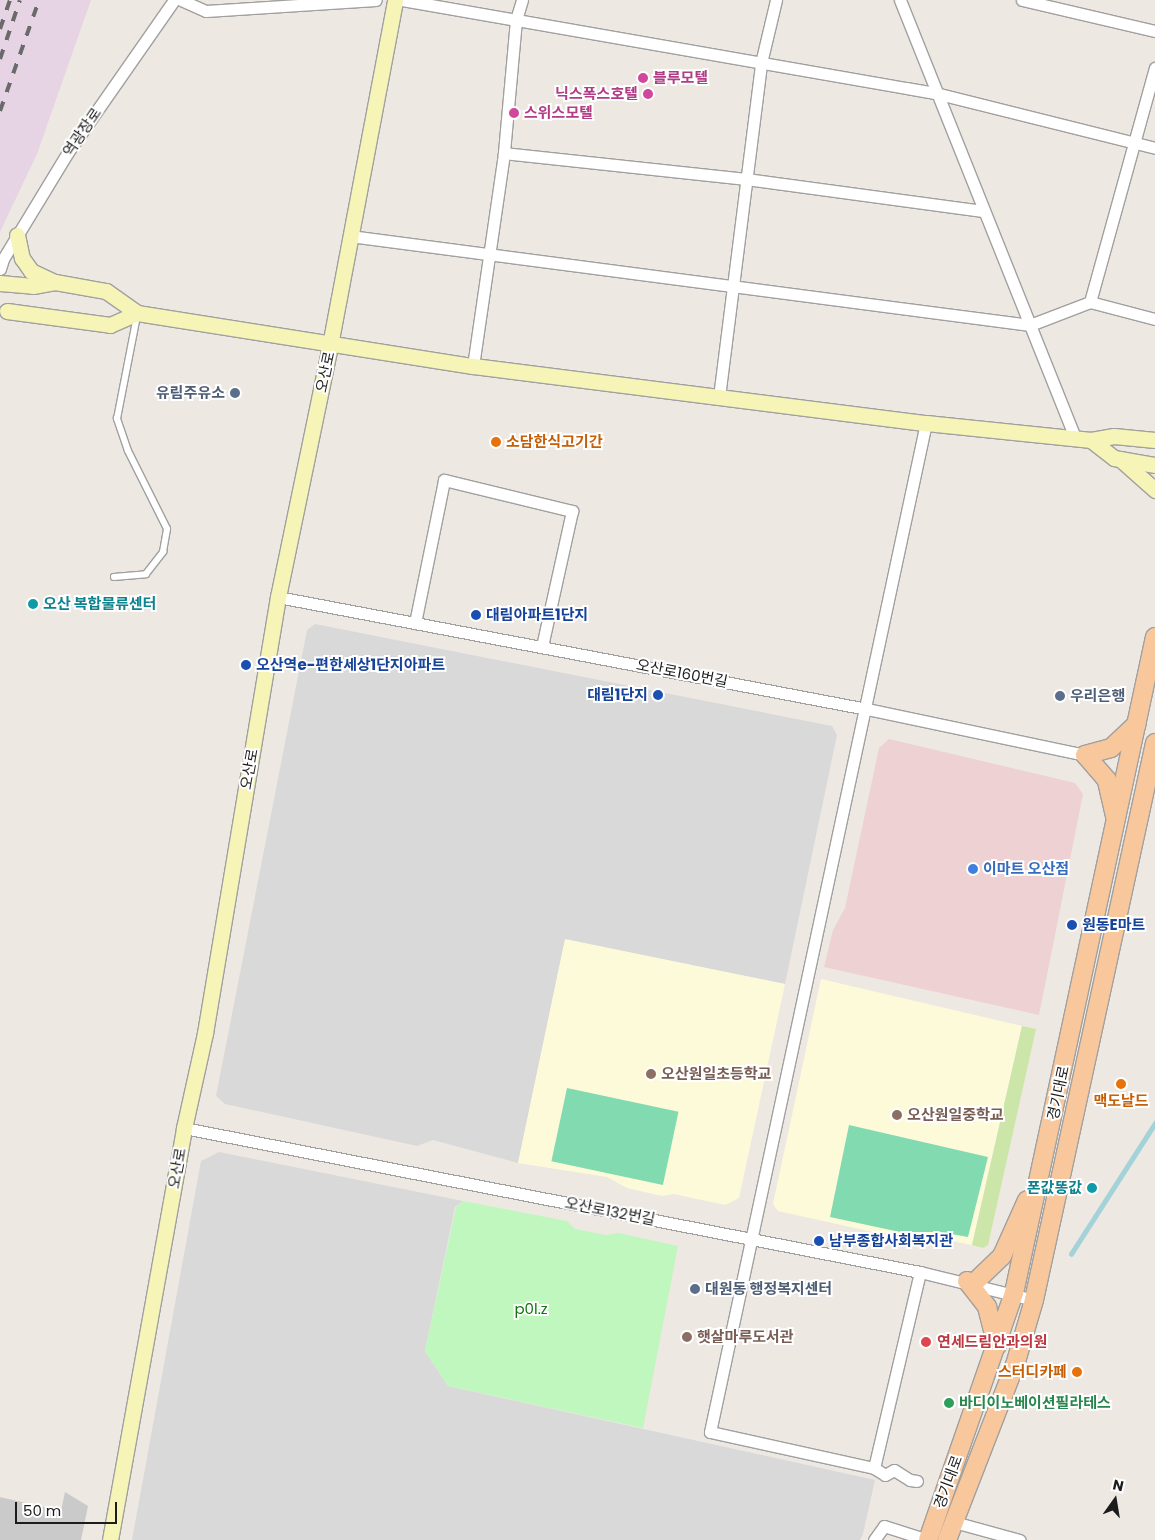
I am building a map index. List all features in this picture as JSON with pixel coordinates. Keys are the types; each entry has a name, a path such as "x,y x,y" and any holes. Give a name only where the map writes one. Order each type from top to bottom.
{"main road":[{"name":"경기대로","path":"928,1540 1014,1293 1137,724 1152,672 1155,637"},
{"path":"1116,821 1107,780 1085,755 1111,748 1137,724"},
{"name":"경기대로","path":"947,1540 1015,1365 1034,1300 1155,743"},
{"path":"997,1346 987,1307 971,1282 1002,1256 1043,1163"}],"street":[{"name":"역광장로","path":"0,269 17,235 68,152 174,0"},
{"path":"181,0 206,11 376,0"},
{"name":"오산로","path":"110,1540 184,1128 204,1033 278,597 330,345 395,0"},
{"path":"402,0 935,93 1155,148"},
{"path":"473,366 504,153 516,20 522,0"},
{"path":"719,397 761,63 776,0"},
{"path":"900,0 935,93 1076,438"},
{"path":"1022,0 1155,31"},
{"path":"1090,302 1136,143 1155,68"},
{"path":"504,153 746,180 983,211"},
{"path":"17,235 22,258 31,271 55,282 106,291 137,314 473,366 926,423 1091,440 1114,436 1155,440"},
{"path":"350,236 489,256 1030,324 1090,302 1155,319"},
{"path":"0,283 33,286 55,282"},
{"path":"4,308 110,325 137,314"},
{"path":"917,1480 910,1480 894,1470 885,1475 874,1468 710,1432 867,709 926,423"},
{"path":"1091,440 1120,459 1155,490"},
{"path":"1120,459 1155,465"},
{"path":"415,623 444,480 572,511 542,646"},
{"name":"오산로160번길","path":"278,597 867,709 1085,755"},
{"name":"오산로132번길","path":"184,1128 971,1282 1034,1300"},
{"path":"874,1468 920,1272"},
{"path":"954,1522 1020,1540"},
{"path":"874,1540 884,1526 928,1540"}],"lane":[{"path":"114,578 146,574 163,552 168,529 128,451 117,419 137,314"}],"shaded area":[{"path":"0,0 91,0 37,154 0,232"},
{"path":"315,624 832,726 837,735 785,984 565,940 518,1163 433,1140 417,1146 225,1104 216,1096 307,630"},
{"name":"이마트 오산점","path":"889,739 1075,783 1083,794 1039,1015 824,967 833,930 845,908 879,748"},
{"name":"오산원일초등학교","path":"565,939 785,984 739,1198 725,1205 674,1194 662,1196 627,1188 607,1177 518,1163"},
{"name":"오산원일중학교","path":"821,979 1022,1026 972,1245 942,1239 900,1238 778,1211 773,1204"},
{"path":"219,1152 463,1201 455,1207 425,1351 448,1386 875,1480 860,1540 132,1540 201,1161"},
{"path":"65,1492 88,1506 81,1540 0,1540 0,1497 61,1511"}],"green space":[{"path":"1022,1026 1036,1029 988,1245 983,1248 972,1245"},
{"path":"567,1088 679,1112 663,1185 551,1161"},
{"path":"849,1125 988,1157 968,1237 940,1232 900,1232 830,1217"},
{"name":"p0l.z","path":"463,1201 567,1221 575,1229 606,1235 619,1233 678,1246 643,1428 448,1386 425,1351 456,1207"}],"waterway":[{"path":"1071,1254 1155,1123"}],"railway":[{"path":"0,29 10,0"},
{"path":"0,59 20,0"},
{"path":"0,111 39,0"}],"place":[{"name":"블루모텔","path":"643,78"},
{"name":"닉스폭스호텔","path":"648,94"},
{"name":"스위스모텔","path":"514,113"},
{"name":"유림주유소","path":"235,393"},
{"name":"소담한식고기간","path":"496,442"},
{"name":"오산 복합물류센터","path":"33,604"},
{"name":"대림아파트1단지","path":"476,615"},
{"name":"오산역e-편한세상1단지아파트","path":"246,665"},
{"name":"대림1단지","path":"658,695"},
{"name":"우리은행","path":"1060,696"},
{"name":"이마트 오산점","path":"973,869"},
{"name":"원동E마트","path":"1072,925"},
{"name":"오산원일초등학교","path":"651,1074"},
{"name":"맥도날드","path":"1121,1084"},
{"name":"오산원일중학교","path":"897,1115"},
{"name":"폰값똥값","path":"1092,1188"},
{"name":"남부종합사회복지관","path":"819,1241"},
{"name":"대원동 행정복지센터","path":"695,1289"},
{"name":"햇살마루도서관","path":"687,1337"},
{"name":"연세드림안과의원","path":"926,1342"},
{"name":"스터디카페","path":"1077,1372"},
{"name":"바디이노베이션필라테스","path":"949,1403"}]}
